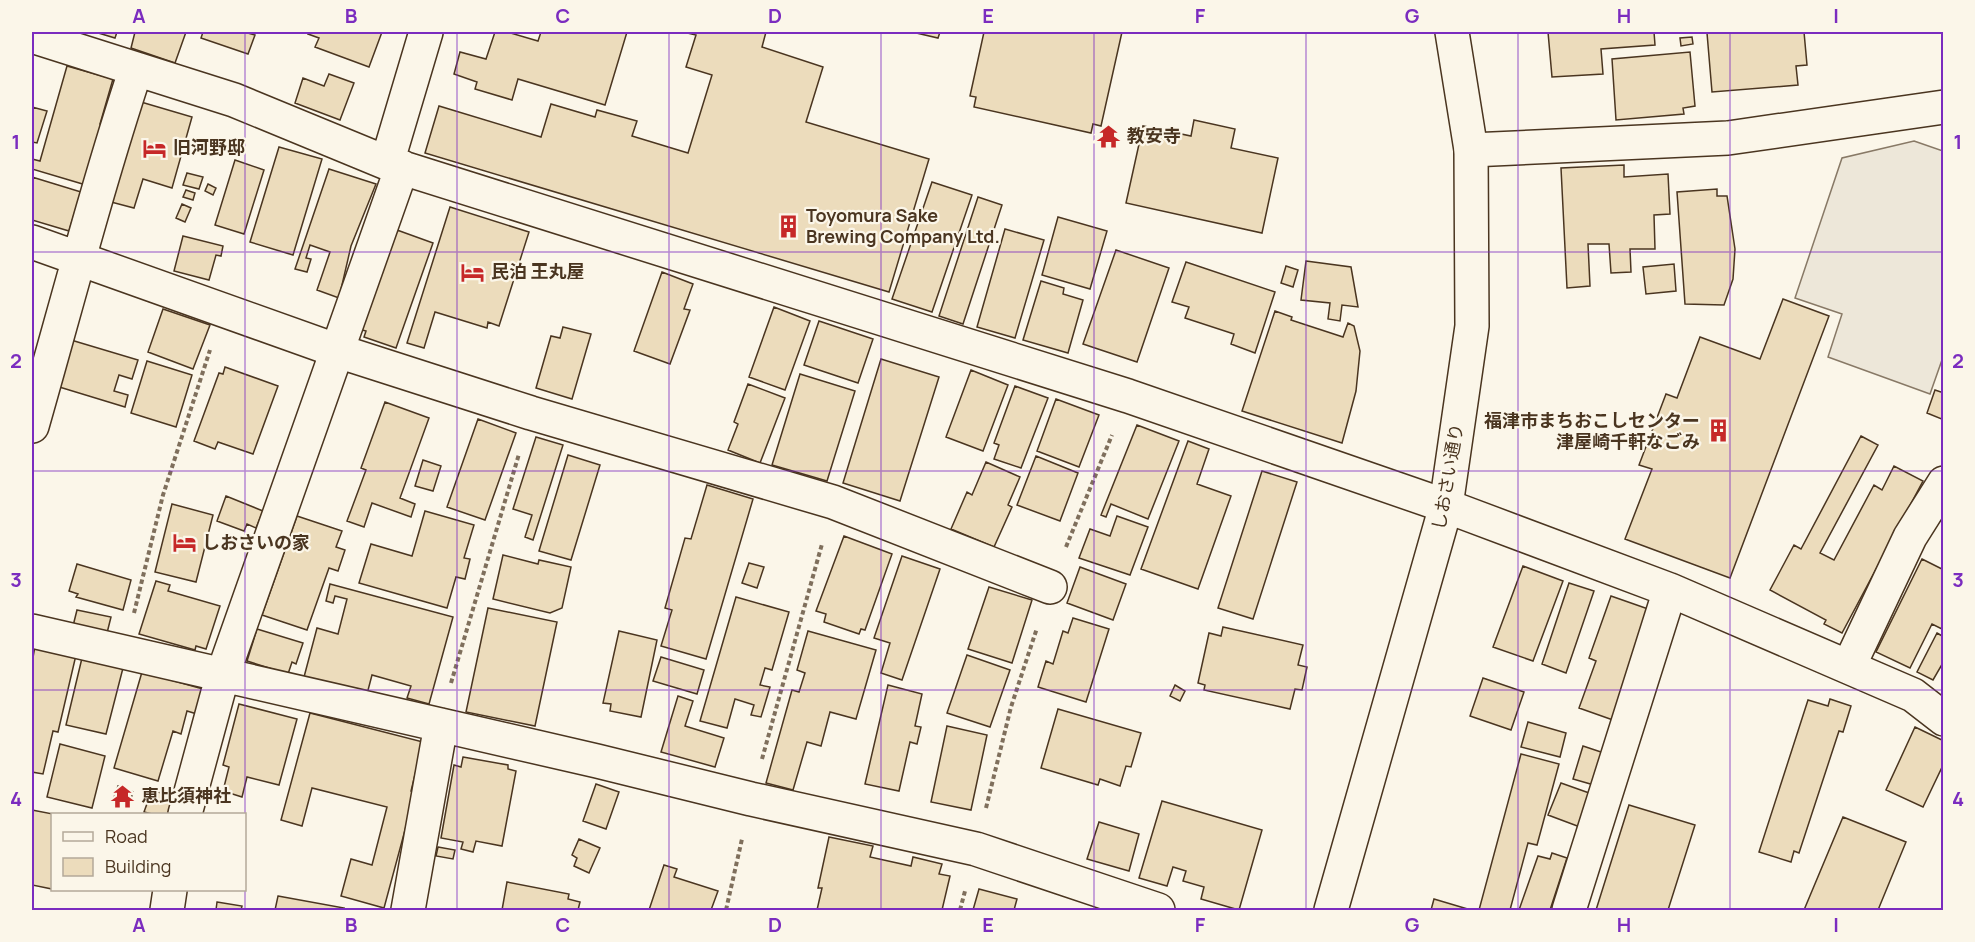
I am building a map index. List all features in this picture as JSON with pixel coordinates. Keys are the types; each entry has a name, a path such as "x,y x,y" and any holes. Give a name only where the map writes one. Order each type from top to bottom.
{"street":[{"path":"185,813 223,674 338,351 394,165 426,32"},
{"name":"しおさい通り","path":"1331,910 1446,506 1472,326 1471,150 1452,32"},
{"path":"32,36 234,100 394,165 1128,396 1446,506 1670,590 1849,666 1913,695 1944,719"},
{"path":"32,426 80,259 105,161 136,69"},
{"path":"1471,150 1728,138 1944,107"},
{"path":"32,242 338,351 531,413 833,502 1050,587"},
{"path":"1849,666 1910,537 1944,483"},
{"path":"1569,910 1670,590"},
{"path":"32,631 597,761 751,800 975,849 1158,910"},
{"path":"408,910 441,725"},
{"path":"167,910 170,891"}],"path":[{"path":"124,651 163,495 223,310"},
{"path":"960,910 1011,706 1050,587 1128,396"},
{"path":"441,725 454,669 531,413"},
{"path":"726,910 751,800 833,502"}],"shaded area":[{"path":"1914,141 1943,151 1943,357 1930,394 1828,357 1842,314 1795,298 1842,158"}],"building":[{"path":"95,32 117,32 115,38"},
{"path":"135,32 186,32 175,63 131,48"},
{"path":"203,32 244,32 255,35 248,54 201,38"},
{"path":"309,32 382,32 369,67 315,47 319,38 308,34"},
{"path":"495,32 507,32 538,41 541,32 627,32 605,105 518,79 512,100 475,89 477,82 454,74 460,52 486,59"},
{"name":"Toyomura Sake Brewing Company Ltd.","path":"683,32 766,32 762,47 823,67 806,122 929,159 889,292 425,153 439,106 541,137 551,104 595,117 597,110 637,121 632,136 688,153 712,75 686,67 696,35"},
{"path":"912,32 940,32 938,38"},
{"path":"984,32 1122,32 1101,126 1093,124 1091,133 974,107 976,97 970,96"},
{"path":"1548,32 1654,32 1655,45 1601,49 1603,74 1552,77"},
{"path":"1804,32 1807,65 1796,66 1798,85 1712,92 1707,33"},
{"path":"1692,37 1693,44 1681,46 1680,38"},
{"path":"1690,52 1695,106 1683,108 1684,114 1616,120 1612,59"},
{"path":"67,66 113,79 100,124 104,125 86,185 32,169 32,159 40,161"},
{"path":"329,74 354,83 340,120 295,103 303,78 324,86"},
{"name":"旧河野邸","path":"141,102 192,117 172,188 143,179 134,208 111,202"},
{"path":"32,107 47,111 37,143 32,142"},
{"path":"1194,120 1235,129 1231,148 1278,158 1262,233 1126,203 1143,126 1191,136"},
{"path":"279,147 322,159 293,255 250,242"},
{"path":"235,160 264,170 244,234 215,225"},
{"path":"1624,165 1624,177 1668,174 1670,214 1654,215 1655,249 1630,249 1631,272 1611,273 1609,244 1588,244 1590,286 1567,288 1561,168"},
{"path":"329,169 376,184 351,246 339,298 317,290 330,252 310,245 306,258 311,259 307,272 295,269"},
{"path":"187,173 203,177 199,189 183,185"},
{"path":"32,177 81,192 69,231 32,220"},
{"path":"932,182 972,195 932,312 892,299"},
{"path":"208,184 216,188 213,195 205,191"},
{"path":"1717,189 1717,196 1727,196 1735,249 1733,279 1724,305 1685,304 1677,192"},
{"path":"186,190 195,193 193,200 183,197"},
{"path":"978,197 1002,205 963,324 939,316"},
{"path":"182,204 191,208 185,222 176,218"},
{"name":"民泊 王丸屋","path":"450,207 529,232 499,326 488,322 487,328 435,312 424,348 407,343"},
{"path":"1058,217 1107,231 1090,289 1042,275"},
{"path":"1005,229 1044,240 1015,338 977,327"},
{"path":"397,230 433,243 396,348 364,337 366,331 362,330"},
{"path":"183,236 223,246 221,256 216,255 209,280 174,271"},
{"path":"1116,250 1169,268 1137,362 1083,344"},
{"path":"1306,261 1351,267 1358,307 1342,305 1340,321 1328,319 1330,303 1301,300"},
{"path":"1186,262 1275,292 1255,353 1231,344 1234,334 1185,318 1189,307 1172,302"},
{"path":"1674,264 1676,291 1646,294 1643,267"},
{"path":"1286,266 1298,270 1293,287 1281,283"},
{"path":"662,272 693,284 684,309 690,310 670,364 634,351"},
{"path":"1041,281 1064,288 1063,294 1083,300 1068,353 1023,340"},
{"name":"福津市まちおこしセンター 津屋崎千軒なごみ","path":"1783,299 1829,316 1730,578 1625,539 1652,469 1639,465 1666,394 1677,398 1700,337 1760,359"},
{"path":"774,307 810,321 785,390 749,377"},
{"path":"163,309 210,325 193,369 148,352"},
{"path":"1275,311 1292,317 1291,320 1343,337 1348,323 1354,326 1360,351 1356,391 1342,443 1242,411"},
{"path":"819,321 873,339 858,383 804,365"},
{"path":"563,327 591,334 572,399 536,388 551,336 560,338"},
{"path":"71,340 138,360 132,379 119,375 114,391 128,395 125,407 56,386"},
{"path":"881,359 939,377 900,501 843,483"},
{"path":"147,361 192,375 176,427 131,413"},
{"path":"225,367 278,386 253,454 218,442 215,449 194,441 219,373 223,374"},
{"path":"971,370 1008,385 983,451 946,437"},
{"path":"800,374 855,391 827,481 772,465"},
{"path":"748,384 785,398 760,463 728,450 738,424 734,422"},
{"path":"1015,386 1048,398 1021,468 994,459 999,445 994,443"},
{"path":"1935,390 1944,393 1944,420 1927,413"},
{"path":"1056,399 1099,415 1079,467 1037,451"},
{"path":"385,402 429,418 400,498 415,504 411,517 372,503 364,527 347,521 366,470 361,468"},
{"path":"478,419 516,433 485,520 447,507"},
{"path":"1137,425 1179,441 1148,519 1111,504 1106,517 1101,515"},
{"path":"1861,436 1878,445 1820,553 1834,560 1874,485 1882,490 1894,466 1923,481 1842,633 1824,624 1826,620 1770,590 1794,545 1801,549"},
{"path":"536,437 563,445 533,540 525,537 532,515 513,509"},
{"path":"1188,441 1209,449 1197,484 1231,496 1198,589 1141,569"},
{"path":"568,455 600,465 571,560 539,551"},
{"path":"1036,456 1078,473 1060,521 1017,505"},
{"path":"423,460 441,466 433,491 415,486"},
{"path":"986,462 1020,477 1008,505 1012,507 994,547 951,529 967,492 972,495"},
{"path":"1262,471 1297,482 1253,619 1218,608"},
{"path":"707,485 753,499 706,659 661,646 672,610 665,608 685,538 691,539"},
{"path":"226,496 263,511 256,528 247,524 244,531 217,521"},
{"name":"しおさいの家","path":"172,504 213,515 196,582 155,572"},
{"path":"425,511 474,525 464,558 470,559 465,579 456,577 447,608 359,583 371,544 412,556"},
{"path":"297,516 342,531 336,547 345,550 338,571 329,568 307,630 262,615"},
{"path":"1117,516 1148,527 1130,575 1079,558 1090,529 1110,536"},
{"path":"844,536 892,554 865,630 861,629 859,634 824,622 826,614 816,611"},
{"path":"503,555 538,564 539,560 571,567 562,608 550,613 493,599"},
{"path":"902,556 940,569 902,680 881,673 890,643 874,638"},
{"path":"1922,559 1944,570 1944,630 1932,624 1910,668 1876,652"},
{"path":"749,563 764,567 757,588 742,583"},
{"path":"77,564 131,580 123,610 76,597 78,594 69,591"},
{"path":"1523,566 1563,581 1533,661 1493,647"},
{"path":"1080,567 1126,584 1113,620 1067,603"},
{"path":"156,581 170,585 168,591 220,606 206,649 196,646 195,650 139,634"},
{"path":"1569,583 1594,591 1566,673 1542,664"},
{"path":"330,584 453,617 429,704 407,698 411,686 372,675 367,694 304,677 317,628 338,634 347,599 335,596 333,603 326,601"},
{"path":"989,587 1032,600 1012,663 968,649"},
{"path":"1611,596 1651,610 1613,720 1579,708 1596,661 1589,658"},
{"path":"736,597 789,612 772,670 765,668 760,685 770,687 761,717 751,715 754,705 735,699 727,728 700,721"},
{"path":"488,608 557,622 535,726 466,712"},
{"path":"77,610 111,617 107,633 73,626"},
{"path":"1073,618 1109,629 1086,702 1038,687 1046,661 1053,664 1063,631 1068,633"},
{"path":"1223,627 1303,645 1298,665 1307,667 1302,690 1295,689 1290,709 1204,690 1205,685 1198,683 1209,633 1221,636"},
{"path":"257,629 303,643 296,664 292,662 288,674 247,661"},
{"path":"619,631 657,640 641,717 610,711 611,704 603,703"},
{"path":"808,631 876,650 856,719 830,712 821,746 807,742 793,790 766,783 792,690 799,692 805,673 797,670"},
{"path":"1937,633 1944,637 1944,661 1933,680 1917,672"},
{"path":"35,646 76,655 58,732 53,731 43,774 32,772 32,663"},
{"path":"967,655 1010,670 990,727 947,713"},
{"path":"661,657 704,670 697,694 653,681"},
{"path":"82,658 123,668 106,734 66,725"},
{"path":"142,672 203,689 197,714 187,711 181,734 173,731 158,781 114,768"},
{"path":"1483,678 1524,692 1511,730 1470,716"},
{"path":"888,685 922,694 915,726 921,727 917,744 910,742 899,791 865,784"},
{"path":"1175,685 1185,691 1180,701 1170,696"},
{"path":"678,696 693,701 685,726 724,738 715,767 661,752"},
{"path":"1830,699 1851,706 1843,732 1839,731 1799,853 1794,851 1791,862 1759,852 1808,700 1828,706"},
{"path":"239,704 297,719 279,785 247,777 242,797 223,791 229,767 223,765"},
{"path":"1058,709 1141,733 1131,767 1126,766 1120,786 1100,779 1098,785 1041,768"},
{"path":"310,713 423,742 411,791 415,793 384,908 341,896 351,859 372,865 387,807 312,788 302,826 281,820"},
{"path":"1528,722 1566,733 1560,757 1521,747"},
{"path":"947,726 987,735 971,810 931,802"},
{"path":"1915,727 1944,741 1944,763 1923,807 1886,790"},
{"path":"60,744 105,756 92,808 47,797"},
{"path":"1583,746 1604,753 1594,785 1573,779"},
{"path":"1521,754 1559,764 1537,845 1528,843 1510,910 1479,910"},
{"path":"463,757 508,765 508,769 516,771 502,846 476,841 473,852 461,849 463,842 441,838 454,765 461,767"},
{"path":"1561,783 1592,794 1580,827 1548,815"},
{"path":"596,784 619,792 606,829 583,821"},
{"name":"恵比須神社","path":"118,786 133,792 129,805 113,800"},
{"path":"152,790 176,798 170,813 144,812"},
{"path":"1162,801 1262,830 1239,910 1201,899 1204,887 1183,881 1186,871 1173,867 1167,886 1139,878"},
{"path":"1629,805 1695,825 1668,910 1596,910"},
{"path":"32,810 51,814 51,889 32,885"},
{"path":"1843,817 1906,842 1878,910 1804,910"},
{"path":"1099,822 1139,834 1129,871 1087,859"},
{"path":"829,837 873,846 870,857 911,866 913,857 942,864 939,874 950,876 942,910 817,910 822,888 818,888"},
{"path":"579,839 600,848 589,873 574,866 577,858 572,855"},
{"path":"438,847 455,850 453,859 436,856"},
{"path":"1552,853 1567,858 1550,910 1519,910 1538,856 1550,859"},
{"path":"664,865 677,869 674,877 718,891 711,910 649,910"},
{"path":"507,882 569,894 568,899 580,902 578,910 502,910"},
{"path":"979,889 1017,899 1014,910 973,910"},
{"path":"278,896 344,908 343,910 275,910"},
{"path":"1434,899 1471,910 1431,910"},
{"path":"217,902 242,906 241,910 216,910"}],"place":[{"name":"教安寺","path":"1109,136"},
{"name":"旧河野邸","path":"155,148"},
{"name":"Toyomura Sake Brewing Company Ltd.","path":"788,226"},
{"name":"民泊 王丸屋","path":"473,272"},
{"name":"福津市まちおこしセンター 津屋崎千軒なごみ","path":"1718,431"},
{"name":"しおさいの家","path":"184,543"},
{"name":"恵比須神社","path":"123,796"}]}
